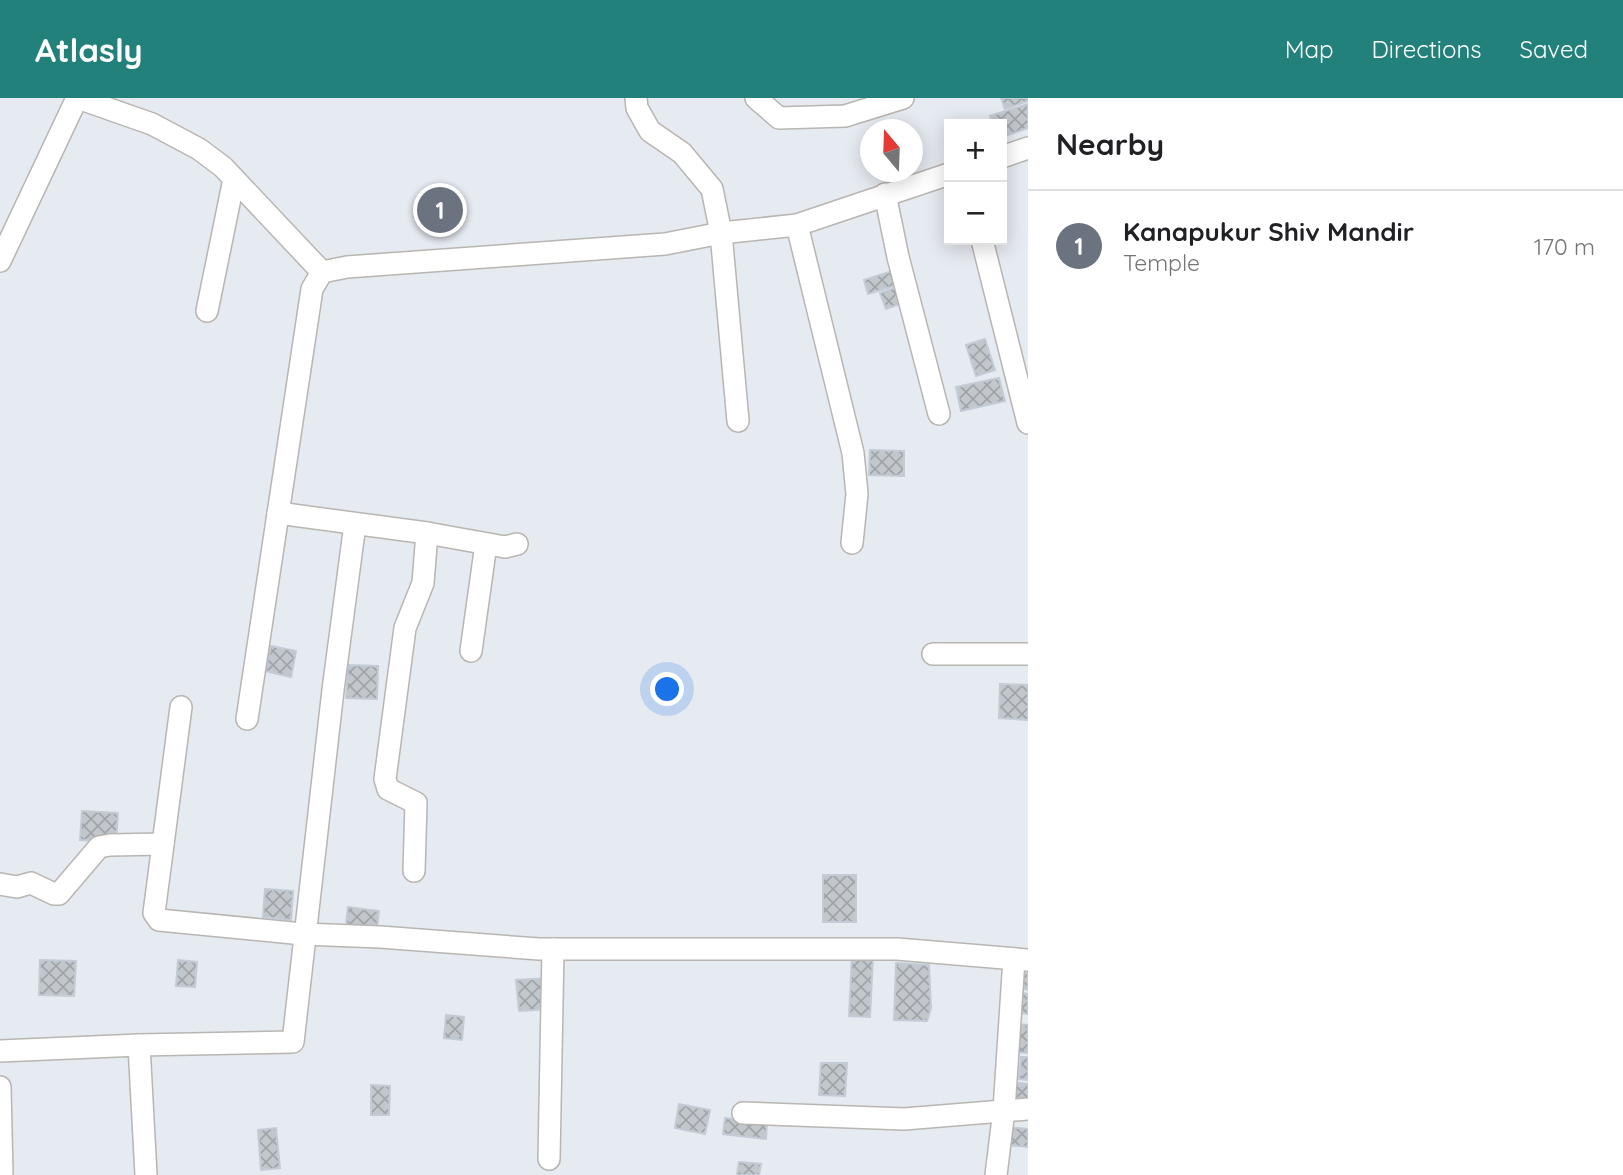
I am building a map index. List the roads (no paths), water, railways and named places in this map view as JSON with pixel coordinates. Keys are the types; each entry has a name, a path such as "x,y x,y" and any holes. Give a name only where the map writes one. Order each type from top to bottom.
{"street":[{"path":"0,261 77,98 173,134 199,149 223,167 323,272"},
{"path":"636,98 637,108 650,131 682,153 712,189 721,233 738,421"},
{"path":"755,98 779,118 845,116 903,98"},
{"path":"1007,155 1028,148"},
{"path":"247,719 312,289 323,272 347,267 665,244 721,233 797,225 944,176"},
{"path":"207,311 234,179"},
{"path":"885,194 898,257 939,414"},
{"path":"797,225 853,453 857,494 852,542"},
{"path":"983,245 1028,423"},
{"path":"278,513 427,533 505,547 517,544"},
{"path":"0,1051 293,1042 303,934 355,524"},
{"path":"414,872 416,803 388,789 385,779 405,628 423,583 427,533"},
{"path":"471,651 486,544"},
{"path":"933,653 1028,654"},
{"path":"181,708 154,913 159,920 303,934 552,949 897,949 1021,959 996,1175"},
{"path":"0,884 17,887 31,883 59,894 99,847 163,844"},
{"path":"549,1159 552,949"},
{"path":"139,1045 146,1175"},
{"path":"0,1087 2,1175"},
{"path":"743,1114 904,1119 1028,1109"}],"place":[{"name":"Kanapukur Shiv Mandir","path":"440,210"}]}
